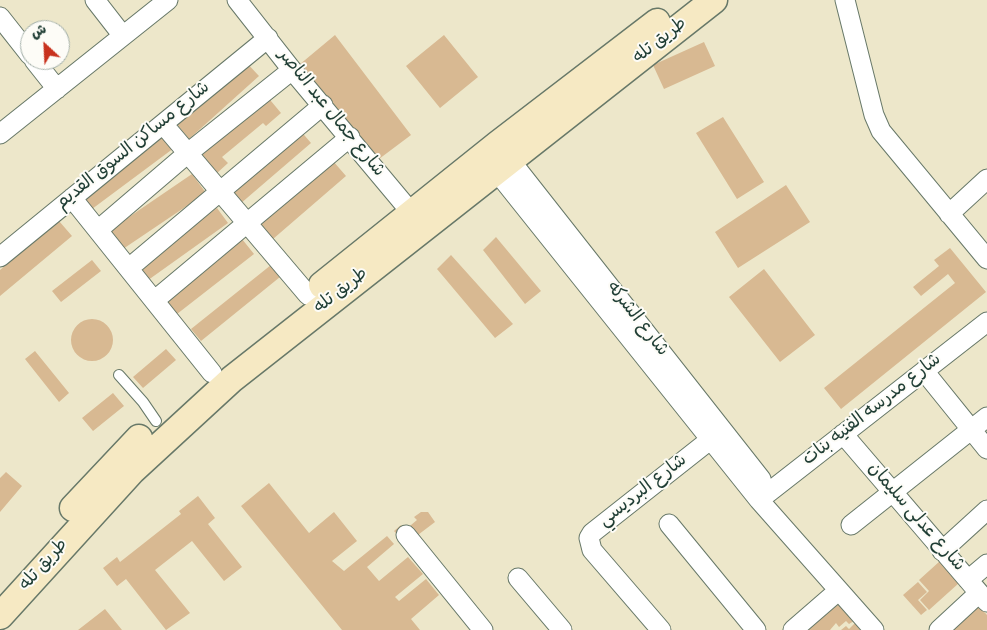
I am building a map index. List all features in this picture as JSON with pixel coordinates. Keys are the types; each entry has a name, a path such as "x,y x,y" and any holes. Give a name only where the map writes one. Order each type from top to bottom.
{"main road":[{"name":"طريق تله","path":"0,616 160,442 418,220 497,158 686,0"},
{"name":"طريق تله","path":"497,158 714,0"},
{"name":"طريق تله","path":"0,591 107,470 156,421 308,295 418,220"}],"street":[{"path":"95,0 123,36"},
{"path":"0,134 168,0"},
{"name":"شارع جمال عبد الناصر","path":"236,0 418,220"},
{"path":"845,0 874,116 881,132 987,259"},
{"path":"0,17 20,42"},
{"name":"شارع مساكن السوق القديم","path":"0,257 268,38"},
{"path":"42,70 56,89"},
{"path":"98,230 188,153 292,70"},
{"path":"129,268 324,105"},
{"path":"163,124 308,295"},
{"path":"154,300 350,137"},
{"name":"شارع الشركه","path":"497,158 717,435 760,479 763,486 759,500"},
{"path":"949,214 987,179"},
{"path":"72,198 212,373"},
{"name":"شارع مدرسه الفنيه بنات","path":"759,500 987,322"},
{"path":"924,371 987,449"},
{"path":"851,525 987,417"},
{"name":"شارع عدلى سليمان","path":"843,434 978,592"},
{"name":"شارع البرديسي","path":"661,630 592,550 589,538 592,532 717,435"},
{"path":"759,500 874,630"},
{"path":"942,551 987,510"},
{"path":"670,524 756,630"},
{"path":"406,535 483,630"},
{"path":"939,630 978,592 987,564"},
{"path":"518,578 562,630"},
{"path":"792,630 838,591"}],"lane":[{"path":"119,375 143,402 156,421"}],"building":[{"path":"335,35 411,135 371,165 299,65"},
{"path":"444,35 478,77 440,108 406,66"},
{"path":"704,42 715,66 664,89 653,65"},
{"path":"244,60 259,76 189,139 175,122"},
{"path":"266,95 281,113 266,126 263,123 222,157 228,163 216,174 198,152"},
{"path":"723,117 764,182 737,199 696,133"},
{"path":"299,129 311,143 240,204 228,190"},
{"path":"163,133 174,148 92,209 81,195"},
{"path":"333,161 346,176 273,239 260,224"},
{"path":"192,174 206,193 120,251 107,232"},
{"path":"786,185 810,222 738,268 715,232"},
{"path":"217,208 228,223 144,283 133,268"},
{"path":"59,221 72,236 0,296 0,270"},
{"path":"496,237 541,291 525,304 483,250"},
{"path":"242,239 254,254 177,314 165,299"},
{"path":"950,248 986,292 841,409 824,388 955,283 948,274 921,296 913,287 939,266 934,260"},
{"path":"451,255 513,324 495,338 437,269"},
{"path":"92,260 101,271 61,302 52,291"},
{"path":"271,265 280,277 201,341 191,329"},
{"path":"764,269 815,335 780,362 729,297"},
{"path":"92,319 107,325 113,340 107,355 92,361 77,355 71,340 77,325"},
{"path":"166,349 176,360 143,388 133,377"},
{"path":"35,351 69,393 59,402 25,359"},
{"path":"113,393 124,406 93,431 82,418"},
{"path":"6,472 22,486 0,512 0,478"},
{"path":"269,483 309,533 334,512 357,541 332,561 344,571 387,536 394,544 367,567 379,581 408,557 423,574 395,597 399,601 426,579 439,595 411,619 420,630 342,630 241,506"},
{"path":"198,496 215,518 208,524 242,567 224,581 192,541 155,570 190,613 166,630 126,579 117,586 103,568 117,557 120,562 181,514 179,511"},
{"path":"421,512 428,512 435,522 406,544 394,531 401,525 405,530 417,520 414,517"},
{"path":"940,561 959,583 929,610 920,600 929,591 919,580"},
{"path":"918,582 927,592 918,600 927,610 921,615 903,595"},
{"path":"835,597 854,621 849,624 846,621 839,627 836,623 830,630 805,630"},
{"path":"976,603 987,615 987,630 946,630"},
{"path":"105,609 122,630 78,630"},
{"path":"855,623 860,630 841,630 846,626 849,629"}]}
